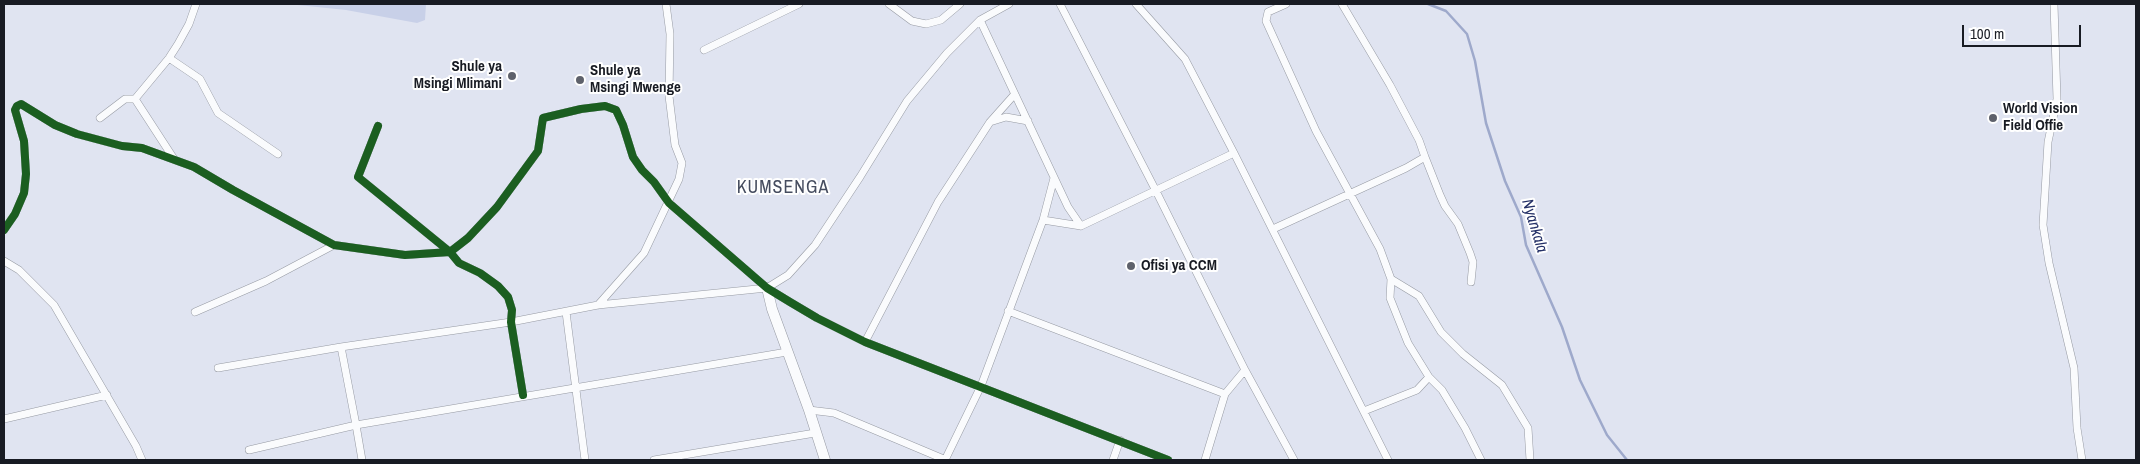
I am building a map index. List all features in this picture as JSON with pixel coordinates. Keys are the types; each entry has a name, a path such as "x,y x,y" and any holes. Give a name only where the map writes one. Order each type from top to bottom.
{"street":[{"path":"135,99 169,58 189,24 196,4"},
{"path":"598,305 644,253 680,179 682,163 676,145 669,96 670,34 666,4"},
{"path":"704,50 799,4"},
{"path":"889,4 912,21 926,24 941,20 960,4"},
{"path":"218,368 341,347 511,322 598,305 767,288 788,275 815,245 860,178 907,101 961,37 996,6 1009,4"},
{"path":"1060,4 1245,370 1294,460"},
{"path":"1136,4 1185,58 1388,460"},
{"path":"1286,4 1268,12 1266,21 1316,131 1380,249 1391,279 1390,298 1408,343 1428,376 1442,390 1466,428 1481,460"},
{"path":"1342,4 1390,85 1419,140 1445,206 1458,224 1473,262 1471,282"},
{"path":"2054,4 2057,99 2048,142 2043,225 2049,262 2074,368 2082,460"},
{"path":"980,20 1068,207 1081,226"},
{"path":"169,58 200,79 218,113 278,154"},
{"path":"865,342 938,202 990,122 1014,94"},
{"path":"100,118 125,99 135,99"},
{"path":"135,99 174,159"},
{"path":"4,230 24,193 26,174 24,141 15,110 21,104 55,126 77,134 122,146 142,148 194,166 233,190 334,245 405,255 450,252 468,238 497,207 538,151 542,118 581,109 605,106 616,110 633,157 669,204 767,288 817,318 865,342 1168,460"},
{"path":"990,122 1006,117 1028,121"},
{"path":"378,126 358,177 450,252 459,263 480,273 508,297 512,310 511,322 523,395"},
{"path":"1043,220 1081,226 1234,153"},
{"path":"1273,230 1406,168 1425,157"},
{"path":"809,410 834,413 946,460 981,386 1043,220 1054,178"},
{"path":"195,312 266,282 334,245"},
{"path":"4,261 19,270 54,305 136,446 142,460"},
{"path":"1391,279 1419,296 1441,332 1464,354 1502,384 1528,428 1530,460"},
{"path":"767,288 825,460"},
{"path":"1008,311 1225,394"},
{"path":"566,312 585,460"},
{"path":"341,347 362,460"},
{"path":"249,450 356,425 523,395 787,352"},
{"path":"1205,460 1225,394 1245,370"},
{"path":"1364,411 1417,390 1428,376"},
{"path":"4,419 106,395"},
{"path":"654,460 815,432"},
{"path":"1114,460 1120,440"}],"shaded area":[{"path":"288,4 426,4 425,20 417,23 346,10"}],"waterway":[{"name":"Nyankala","path":"1428,4 1446,11 1467,34 1475,61 1486,123 1505,181 1521,217 1526,245 1562,327 1580,380 1607,435 1627,460"}],"cycle path":[{"path":"4,230 15,214 24,193 26,174 24,141 15,110 21,104 55,125 77,134 122,146 142,148 194,167 334,245 405,255 450,252 459,263 480,273 498,286 508,297 512,310 511,322 523,395"},
{"path":"378,126 358,177 450,252 468,238 497,207 538,151 543,118 581,109 605,106 616,110 633,157 669,203 767,288 817,318 865,342 1168,460"}],"place":[{"name":"Shule ya Msingi Mlimani","path":"512,76"},
{"name":"Shule ya Msingi Mwenge","path":"580,80"},
{"name":"World Vision Field Offie","path":"1993,118"},
{"name":"Ofisi ya CCM","path":"1131,266"}],"district":[{"name":"KUMSENGA","path":"783,188"}]}
